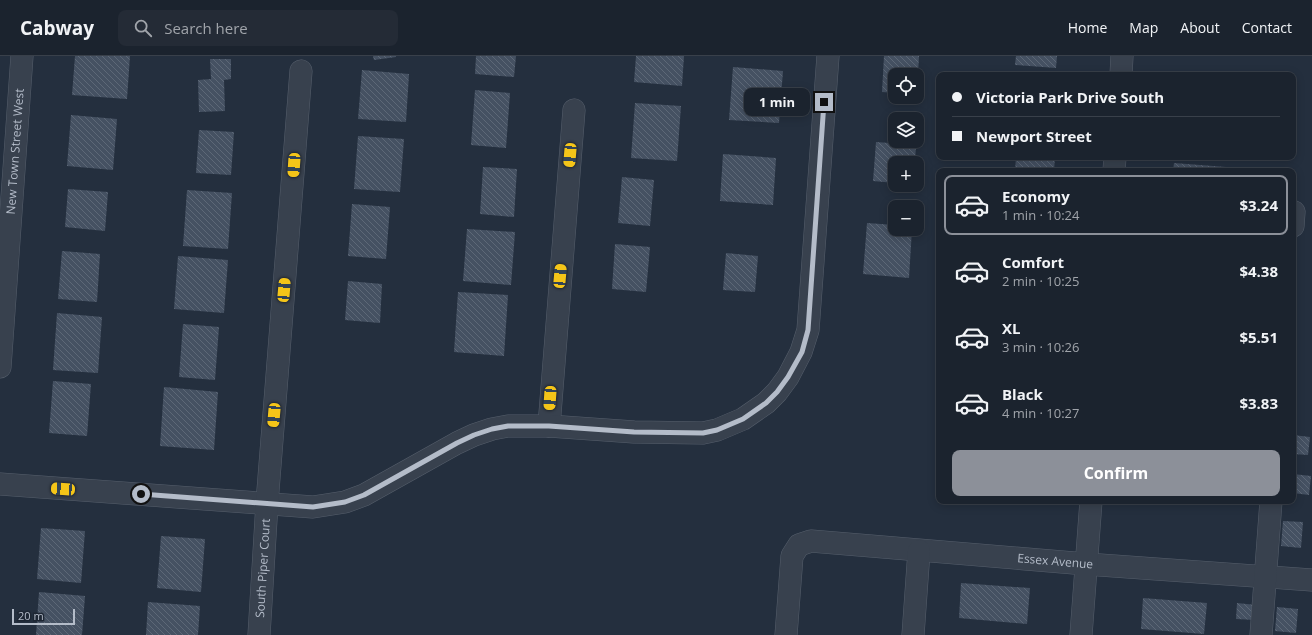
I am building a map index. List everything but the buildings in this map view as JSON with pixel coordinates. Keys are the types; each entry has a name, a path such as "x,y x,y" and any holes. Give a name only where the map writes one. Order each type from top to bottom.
{"street":[{"name":"New Town Street West","path":"0,367 22,56"},
{"path":"0,484 313,507 345,502 364,495 457,443 492,429 508,426 549,426 634,432 703,433 717,430 743,419 766,403 777,392 788,377 802,352 808,330 828,56"},
{"path":"1121,72 1122,56"},
{"name":"South Piper Court","path":"259,635 267,503 301,71"},
{"path":"549,426 574,110"},
{"path":"1082,635 1091,504"},
{"path":"1261,635 1271,504"},
{"name":"Essex Avenue","path":"786,635 792,556 799,545 811,541 1086,564 1312,580"},
{"path":"913,635 919,551"}],"route":[{"path":"141,494 313,507 345,502 364,495 457,443 492,429 508,426 549,426 634,432 703,433 717,430 743,419 766,403 777,392 788,377 802,352 808,330 824,102"}]}
